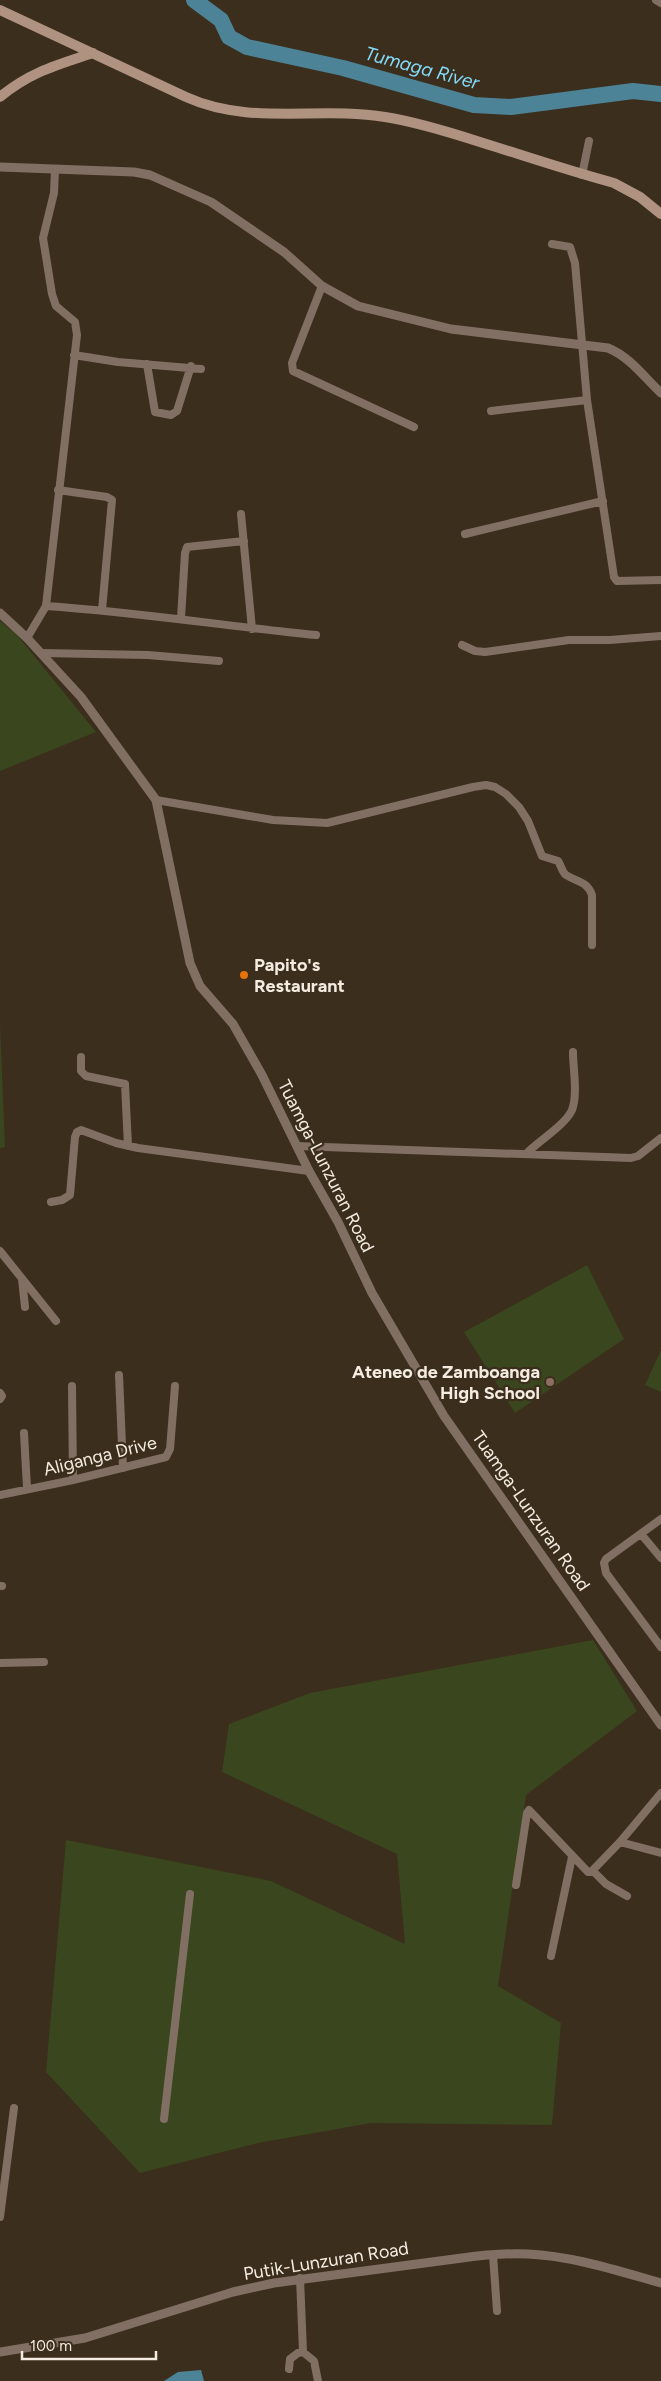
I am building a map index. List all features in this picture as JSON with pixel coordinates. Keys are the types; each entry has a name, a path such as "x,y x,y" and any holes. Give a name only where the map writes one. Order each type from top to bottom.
{"main road":[{"path":"0,10 186,97 209,105 259,114 385,117 435,128 582,175 614,183 628,190 661,214"},
{"path":"0,97 25,78 93,53"}],"street":[{"path":"656,0 661,3"},
{"path":"582,175 590,141"},
{"path":"0,166 134,172 150,175 211,202 260,234 290,257 322,286 358,306 424,324 479,334 608,348 619,353 661,393"},
{"path":"27,638 46,606 77,335 75,322 56,306 52,294 43,238 54,194 55,169"},
{"path":"552,244 566,245 572,251 587,400 614,576 617,581 661,580"},
{"path":"322,286 292,363 294,371 414,427"},
{"path":"74,355 147,364 191,366 201,369"},
{"path":"147,364 155,412 171,415 177,411 191,366"},
{"path":"492,411 587,400"},
{"path":"58,490 107,497 112,500 102,610"},
{"path":"465,534 603,501"},
{"path":"242,514 252,629"},
{"path":"181,618 185,552 187,548 244,541"},
{"path":"46,606 181,618 252,629 316,635"},
{"name":"Tuamga-Lunzuran Road","path":"0,613 27,638 81,697 156,800 190,963 200,986 233,1024 262,1075 309,1171 338,1222 372,1293 444,1416 495,1486 661,1725"},
{"path":"462,645 475,651 485,652 569,640 610,640 661,636"},
{"path":"40,653 148,655 219,661"},
{"path":"156,800 273,820 327,823 473,787 486,785 495,787 519,807 528,822 542,856 558,861 566,875 582,881 590,890 592,895 592,945"},
{"path":"527,1153 567,1118 572,1109 574,1098 573,1052"},
{"path":"81,1057 81,1071 86,1076 125,1084 128,1146"},
{"path":"51,1202 62,1200 70,1195 77,1132 87,1131 128,1146 309,1171"},
{"path":"297,1146 631,1158 638,1156 661,1138"},
{"path":"0,1251 56,1321"},
{"path":"22,1279 24,1307"},
{"path":"120,1375 123,1468"},
{"path":"72,1386 73,1480"},
{"name":"Aliganga Drive","path":"0,1495 73,1480 162,1458 170,1452 175,1386"},
{"path":"0,1393 2,1396 0,1399"},
{"path":"24,1433 27,1488"},
{"path":"661,1519 606,1559 604,1568 661,1647"},
{"path":"642,1534 661,1558"},
{"path":"0,1663 44,1662"},
{"path":"516,1885 529,1810 588,1872 593,1871 620,1842 661,1793"},
{"path":"620,1842 661,1853"},
{"path":"551,1956 572,1857"},
{"path":"593,1871 606,1884 627,1896"},
{"path":"164,2118 190,1894"},
{"path":"0,2217 14,2108"},
{"path":"493,2254 497,2311"},
{"name":"Putik-Lunzuran Road","path":"0,2352 85,2338 233,2292 300,2278 493,2254 548,2256 596,2265 661,2283"},
{"path":"300,2278 303,2352 314,2361 318,2381"},
{"path":"289,2369 290,2359 303,2352"}],"green space":[{"path":"0,621 17,635 96,732 0,771"},
{"path":"0,1023 5,1147 0,1148"},
{"path":"587,1265 624,1339 515,1413 464,1332"},
{"path":"661,1350 661,1392 645,1385"},
{"path":"593,1640 637,1711 526,1795 498,1986 561,2023 552,2125 371,2123 258,2143 140,2173 46,2072 66,1840 271,1881 405,1944 397,1854 222,1772 229,1724 310,1693"}],"water":[{"path":"201,2370 204,2381 164,2381 178,2372"}],"waterway":[{"name":"Tumaga River","path":"194,0 221,20 229,37 247,47 343,68 474,105 511,107 633,91 661,94"}],"place":[{"name":"Papito's Restaurant","path":"244,975"},
{"name":"Ateneo de Zamboanga High School","path":"550,1382"}]}
